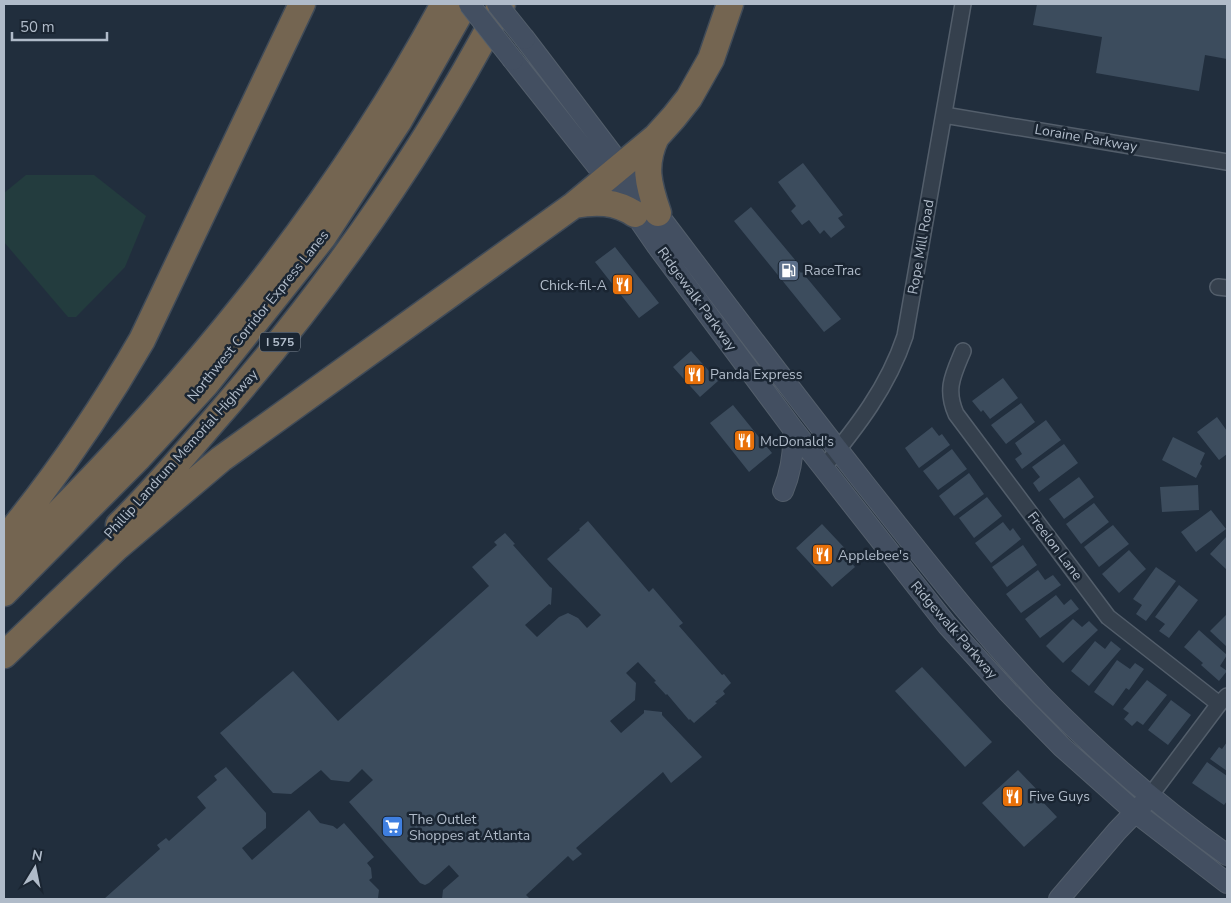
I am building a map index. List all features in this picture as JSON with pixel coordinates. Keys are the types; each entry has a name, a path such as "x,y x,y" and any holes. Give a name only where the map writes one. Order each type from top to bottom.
{"highway":[{"path":"4,540 83,436 142,340 302,4"},
{"path":"4,567 121,448 178,386 253,294 365,139 444,4"},
{"name":"Northwest Corridor Express Lanes","path":"4,593 119,478 206,384 317,244 398,122 466,4"},
{"name":"Phillip Landrum Memorial Highway","path":"4,637 129,516 264,364 352,248 425,138 484,39 502,4"},
{"path":"4,655 116,548 221,459 574,206 656,137 689,98 711,59 730,4"},
{"path":"574,206 592,202 607,203 647,213 651,193 647,167 650,149 656,137"},
{"path":"4,611 43,573 80,542 216,398 425,138"}],"main road":[{"name":"Ridgewalk Parkway","path":"469,4 513,60 614,171"},
{"name":"Ridgewalk Parkway","path":"497,4 524,39 614,171 945,585 1005,656 1085,738 1150,796 1227,855"},
{"name":"Ridgewalk Parkway","path":"647,213 663,254 823,468 920,591 975,656 1062,747 1135,812 1227,882"},
{"path":"784,492 793,460 793,428"},
{"path":"1058,899 1150,796"}],"street":[{"name":"Rope Mill Road","path":"823,468 869,410 887,380 904,336 963,4"},
{"name":"Loraine Parkway","path":"944,114 1227,162"},
{"name":"Freelon Lane","path":"964,352 951,379 950,401 956,414 1108,617 1223,700"},
{"path":"1150,796 1223,700"}],"green space":[{"path":"26,175 94,175 146,216 125,267 76,317 68,317 4,242 4,193"}],"building":[{"path":"1037,4 1227,4 1227,59 1205,55 1199,91 1096,73 1102,37 1033,25"},
{"path":"803,163 843,215 838,218 845,227 831,238 824,230 820,234 809,220 802,225 791,211 796,206 778,182"},
{"path":"751,207 796,261 793,263 801,273 841,319 824,332 734,221"},
{"path":"615,247 659,303 639,318 595,262"},
{"path":"691,351 718,381 700,397 673,367"},
{"path":"1003,378 1018,398 990,419 972,401"},
{"path":"1021,403 1035,422 1006,444 991,425"},
{"path":"733,405 772,453 749,472 710,423"},
{"path":"1217,417 1227,431 1227,454 1219,460 1197,432"},
{"path":"1046,420 1061,440 1022,469 1015,459 1022,454 1015,443"},
{"path":"932,427 939,436 942,434 950,445 919,468 905,448"},
{"path":"1173,437 1205,453 1200,464 1202,466 1196,478 1162,460"},
{"path":"1064,444 1078,463 1039,492 1033,483 1040,477 1032,467"},
{"path":"952,449 967,469 938,490 923,471"},
{"path":"969,473 984,494 954,516 939,496"},
{"path":"1079,477 1094,497 1064,519 1049,499"},
{"path":"1198,485 1199,510 1162,512 1160,487"},
{"path":"987,497 1002,516 974,538 959,518"},
{"path":"1094,503 1109,522 1081,544 1066,524"},
{"path":"1211,510 1226,529 1196,552 1181,532"},
{"path":"588,521 649,592 653,588 683,623 679,626 731,683 723,691 725,694 715,702 717,703 694,723 654,682 656,681 638,662 626,673 636,683 635,700 610,721 621,733 644,713 644,710 662,712 662,715 702,757 671,783 663,772 576,848 582,854 573,861 568,856 526,895 530,899 442,899 443,890 459,876 449,865 429,883 425,885 420,883 349,802 373,780 362,769 349,782 331,780 321,770 291,794 273,793 220,733 293,671 338,721 489,586 472,567 497,545 494,542 505,533 515,544 513,545 552,588 551,605 549,604 525,625 537,637 559,617 568,613 578,618 587,628 601,615 547,559"},
{"path":"1003,522 1010,531 1013,528 1021,539 991,563 975,543"},
{"path":"822,524 853,557 849,560 855,567 832,587 796,548"},
{"path":"1113,525 1129,544 1099,567 1084,547"},
{"path":"1227,536 1227,570 1210,554"},
{"path":"1023,545 1037,565 1007,587 992,567"},
{"path":"1129,550 1146,569 1119,593 1102,574"},
{"path":"1156,567 1176,581 1146,621 1136,614 1142,605 1133,599"},
{"path":"1038,570 1045,580 1053,575 1061,585 1021,613 1006,594"},
{"path":"1179,585 1198,600 1169,638 1159,631 1165,624 1155,617"},
{"path":"1056,595 1064,605 1071,599 1079,609 1040,638 1025,619"},
{"path":"1227,614 1227,647 1210,631"},
{"path":"1073,619 1082,627 1089,621 1098,630 1063,663 1046,646"},
{"path":"1199,630 1227,655 1220,666 1227,671 1219,681 1201,665 1203,663 1184,647"},
{"path":"1095,641 1105,649 1111,641 1121,649 1089,686 1071,671"},
{"path":"1117,660 1130,669 1135,663 1144,669 1129,690 1126,688 1113,706 1094,692"},
{"path":"922,667 992,742 965,767 895,691"},
{"path":"1147,680 1167,695 1143,725 1137,721 1132,726 1124,719 1129,713 1123,709"},
{"path":"1171,700 1191,715 1168,745 1148,730"},
{"path":"1227,742 1227,771 1210,759 1219,747 1222,749"},
{"path":"1207,762 1227,776 1227,801 1224,805 1192,783"},
{"path":"226,767 266,813 266,828 242,848 252,860 309,810 320,823 337,829 344,823 374,857 367,863 371,868 372,878 369,880 379,890 378,898 104,899 160,849 157,845 166,838 169,841 206,808 197,797 217,780 214,776"},
{"path":"1018,770 1043,796 1040,799 1057,817 1024,847 982,803"}],"place":[{"name":"RaceTrac","path":"788,270"},
{"name":"Chick-fil-A","path":"623,285"},
{"name":"Panda Express","path":"694,374"},
{"name":"McDonald's","path":"744,441"},
{"name":"Applebee's","path":"822,555"},
{"name":"Five Guys","path":"1013,796"},
{"name":"The Outlet Shoppes at Atlanta","path":"393,827"}]}
